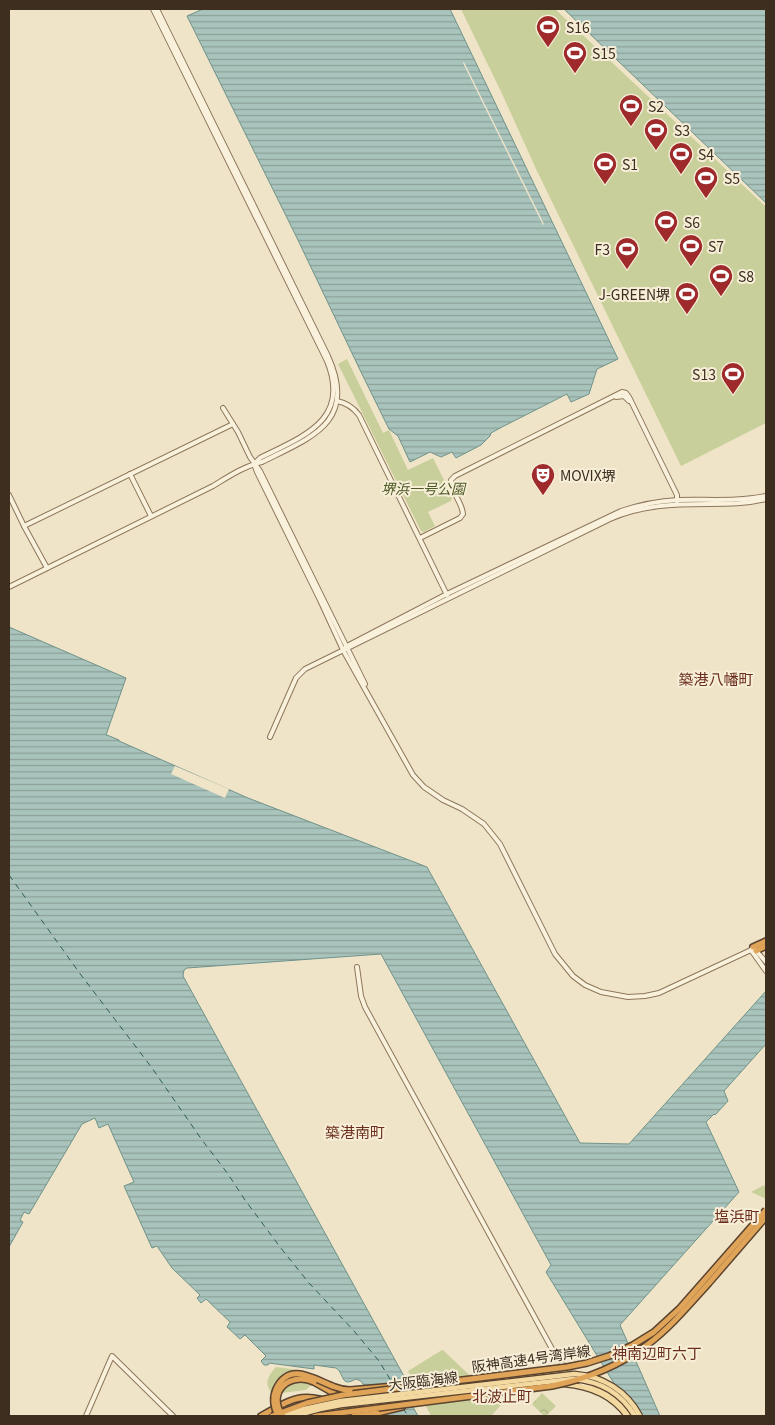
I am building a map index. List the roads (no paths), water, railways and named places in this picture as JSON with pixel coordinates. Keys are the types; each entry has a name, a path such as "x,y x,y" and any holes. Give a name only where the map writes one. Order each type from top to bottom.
{"highway":[{"path":"753,949 766,941"},
{"path":"753,949 766,946"},
{"name":"阪神高速4号湾岸線","path":"272,1416 319,1399 581,1364 609,1356 633,1345 654,1332 680,1308 766,1210"},
{"name":"阪神高速4号湾岸線","path":"316,1416 564,1383 616,1364 648,1344 669,1326 766,1216"},
{"path":"278,1416 274,1403 276,1390 285,1379 297,1374 308,1375 332,1386 350,1390 440,1382"},
{"path":"283,1416 279,1409 279,1392 284,1385 297,1378 306,1378 314,1382 344,1399 366,1416"},
{"path":"262,1416 293,1399 302,1397 327,1400 345,1408"},
{"path":"354,1416 414,1404"}],"main road":[{"path":"361,1401 415,1389 567,1370 564,1378 556,1383"},
{"name":"大阪臨海線","path":"294,1416 327,1407 361,1401 574,1374 594,1377 612,1385 628,1398 640,1416"},
{"path":"574,1377 608,1393 631,1416"},
{"name":"大阪臨海線","path":"283,1416 313,1406 573,1379 587,1381 608,1389 625,1403 635,1416"},
{"path":"361,1401 422,1399 556,1383 578,1386 608,1397 627,1416"}],"street":[{"path":"153,9 327,361 335,400"},
{"path":"9,587 314,435 329,420 338,390 338,381 328,356 157,9"},
{"path":"420,538 460,518 463,514 451,484 451,480 455,476 602,403 621,396 625,396 640,421 677,495 677,502"},
{"path":"335,400 349,405 359,415 448,596"},
{"path":"223,408 254,464 319,598 346,648 355,672 370,696 407,767 424,787 484,824 500,844 556,954 572,976 585,985 601,992 628,997 645,996 659,993 753,949"},
{"path":"24,526 233,424"},
{"path":"130,474 151,516"},
{"path":"9,495 47,568"},
{"path":"270,737 293,684 300,673 448,596 620,514 677,502 735,504 766,497"},
{"path":"753,949 766,962"},
{"path":"753,949 766,972"},
{"path":"357,968 361,996 365,1007 551,1347 567,1370 580,1383 608,1397"},
{"path":"86,1416 112,1356 174,1416"},
{"path":"278,1416 289,1412 311,1412 309,1404"}],"water":[{"path":"203,9 450,9 618,359 597,369 589,394 571,402 567,394 491,433 481,445 456,458 452,452 441,457 430,452 410,462 398,436 389,429 187,16"},
{"path":"766,9 766,203 565,10"},
{"path":"9,627 126,678 106,735 248,798 427,867 580,1143 629,1144 766,991 766,1044 724,1091 728,1101 706,1122 739,1192 620,1325 660,1416 638,1416 618,1390 546,1272 551,1265 381,954 187,968 184,970 183,976 405,1378 399,1382 418,1416 384,1416 361,1381 356,1379 345,1381 336,1368 314,1365 314,1369 269,1363 264,1365 261,1361 266,1356 245,1335 240,1339 227,1327 230,1322 206,1299 201,1303 197,1298 200,1295 172,1268 157,1246 152,1248 124,1186 134,1182 108,1124 99,1128 95,1118 82,1124 29,1214 24,1212 20,1220 23,1222 9,1247"}],"place":[{"name":"S16","path":"548,48"},
{"name":"S15","path":"575,74"},
{"name":"S2","path":"631,127"},
{"name":"S3","path":"656,151"},
{"name":"S4","path":"681,175"},
{"name":"S1","path":"605,185"},
{"name":"S5","path":"706,199"},
{"name":"S6","path":"666,243"},
{"name":"S7","path":"691,267"},
{"name":"F3","path":"627,270"},
{"name":"S8","path":"721,297"},
{"name":"J-GREEN堺","path":"687,315"},
{"name":"S13","path":"733,395"},
{"name":"MOVIX堺","path":"543,496"}],"district":[{"name":"築港八幡町","path":"716,678"},
{"name":"築港南町","path":"355,1131"},
{"name":"塩浜町","path":"737,1215"},
{"name":"神南辺町六丁","path":"657,1352"},
{"name":"北波止町","path":"502,1395"}],"park label":[{"name":"堺浜一号公園","path":"423,488"}]}
